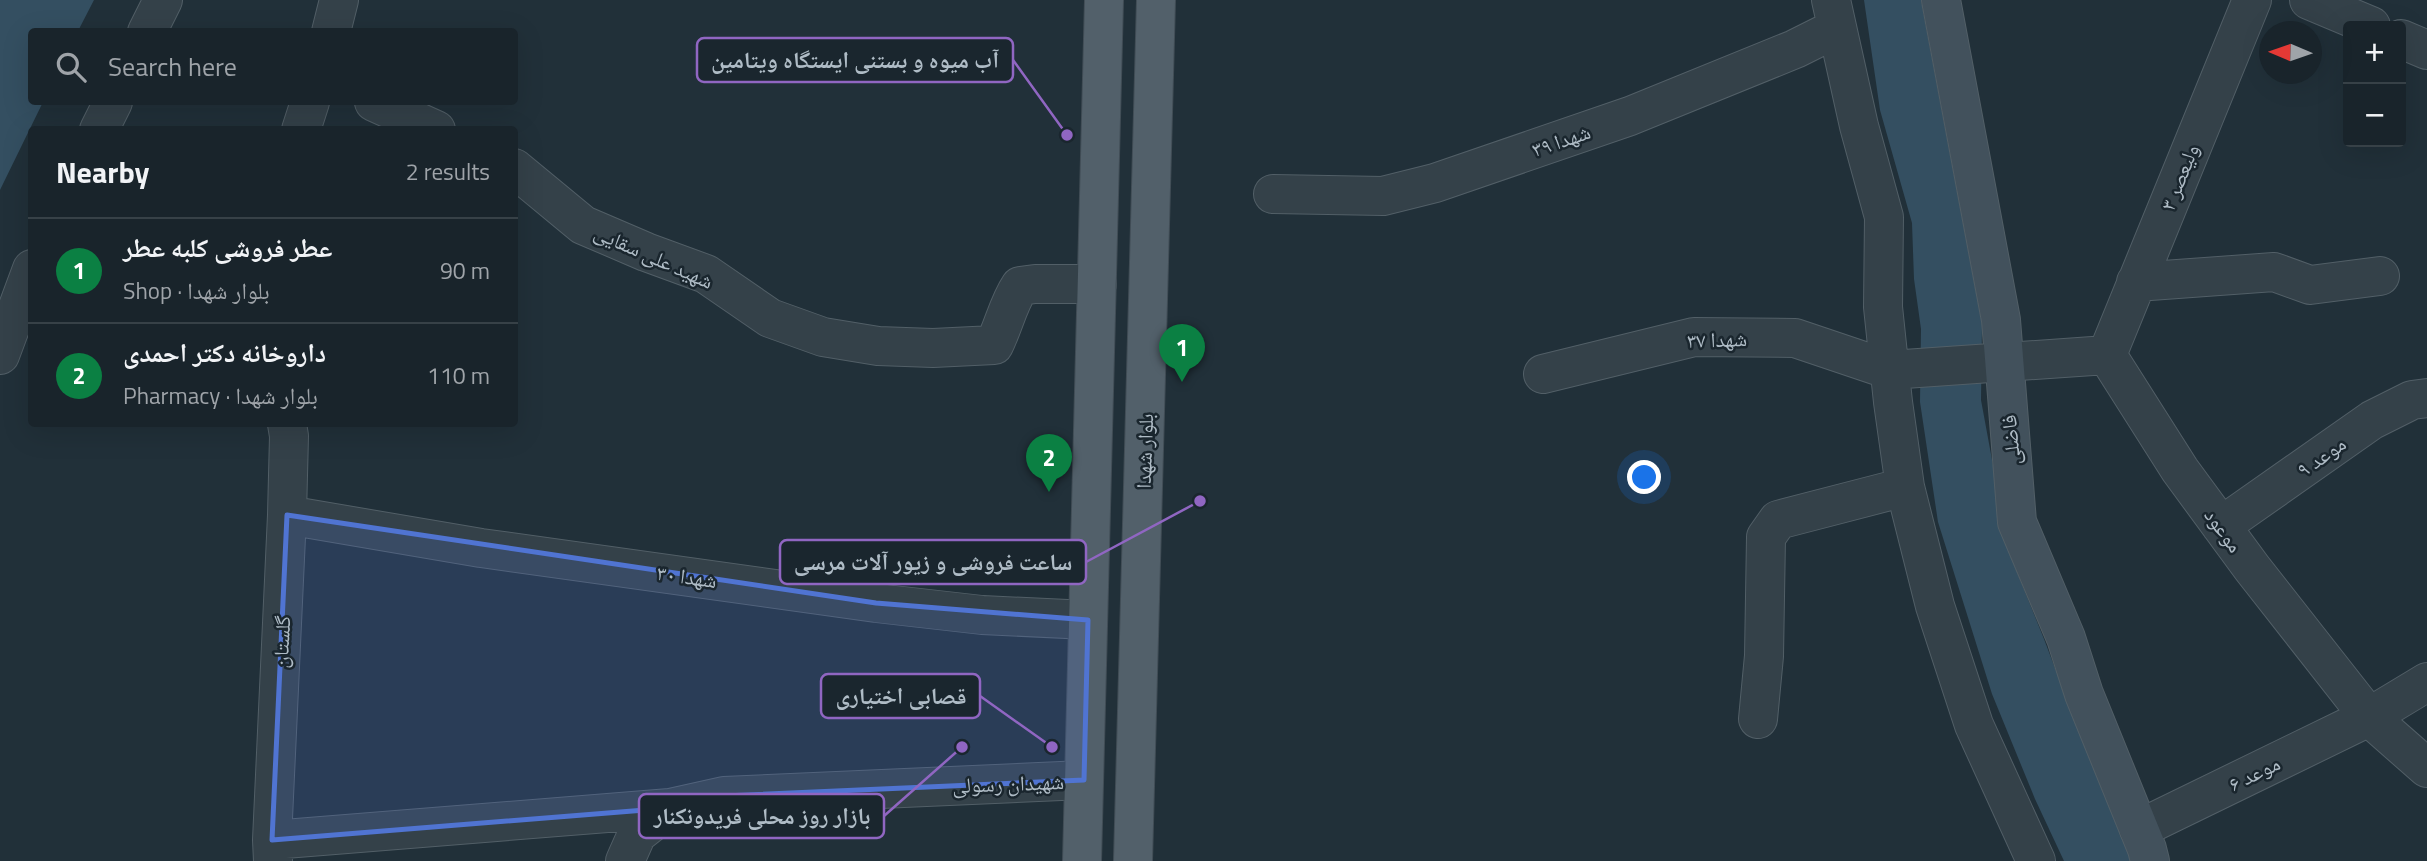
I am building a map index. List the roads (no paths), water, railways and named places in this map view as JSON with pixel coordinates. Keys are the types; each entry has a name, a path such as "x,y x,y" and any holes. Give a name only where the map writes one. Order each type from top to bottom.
{"main road":[{"path":"1082,861 1104,0"},
{"name":"بلوار شهدا","path":"1133,861 1156,0"},
{"name":"فاضلی","path":"1941,0 2001,320 2017,522 2066,638 2084,694 2144,845"},
{"path":"1102,113 1153,114"}],"street":[{"path":"149,28 163,0"},
{"path":"332,28 339,0"},
{"name":"ولیعصر ۳","path":"2107,355 2252,0"},
{"path":"2309,0 2359,21"},
{"path":"1834,14 1858,126 1884,217 1883,307 1905,487 1935,606 1974,724 2036,861"},
{"name":"شهدا ۳۹","path":"1273,194 1383,195 1435,183 1654,107 1795,49 1834,14"},
{"path":"2406,41 2427,50"},
{"path":"101,126 112,105"},
{"path":"302,126 309,105"},
{"path":"381,105 427,126"},
{"name":"شهید علی سقایی","path":"518,171 583,225 706,274 770,318 823,337 878,346 933,348 994,345 1003,326 1009,302 1020,286 1097,284"},
{"path":"2136,282 2274,272 2310,285 2380,276"},
{"path":"0,355 28,279"},
{"name":"شهدا ۳۷","path":"1543,374 1694,337 1795,338 1890,370"},
{"path":"1890,370 2107,355"},
{"name":"موعود","path":"2107,355 2180,470 2369,718 2427,768"},
{"name":"موعد ۹","path":"2221,526 2372,420 2412,400 2427,398"},
{"name":"گلستان","path":"273,850 287,515 288,427"},
{"path":"1758,719 1764,656 1766,537 1778,520 1905,487"},
{"name":"شهدا ۳۰","path":"287,515 481,548 876,603 982,615 1088,620"},
{"name":"موعد ۶","path":"2144,845 2369,718 2427,682"},
{"name":"شهیدان رسولی","path":"625,861 637,834 670,807 724,796 1084,780"},
{"path":"273,850 670,807"}],"water":[{"path":"0,0 94,0 80,28 28,28 28,105 42,105 31,126 28,126 28,133 0,190"},
{"path":"1864,0 1921,0 1982,324 1981,400 2009,552 2081,737 2135,861 2064,861 1992,694 1938,522 1920,402 1921,329 1914,279 1912,223 1880,110"}],"place":[{"name":"آب میوه و بستنی ایستگاه ویتامین","path":"1067,135"},
{"name":"عطر فروشی کلبه عطر","path":"1182,382"},
{"name":"داروخانه دکتر احمدی","path":"1049,492"},
{"name":"ساعت فروشی و زیور آلات مرسی","path":"1200,501"},
{"name":"بازار روز محلی فریدونکنار","path":"962,747"},
{"name":"قصابی اختیاری","path":"1052,747"}]}
